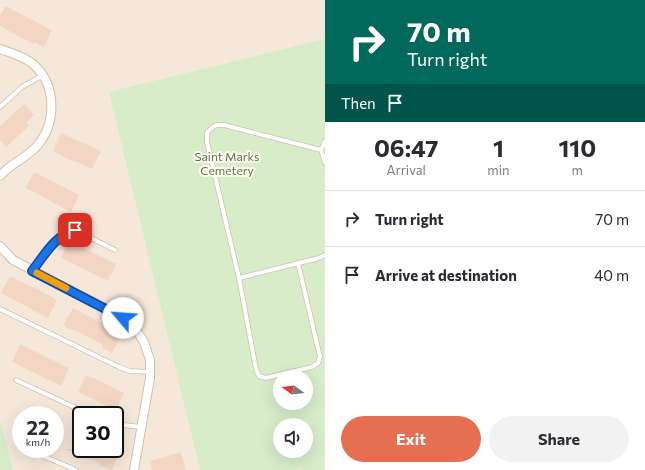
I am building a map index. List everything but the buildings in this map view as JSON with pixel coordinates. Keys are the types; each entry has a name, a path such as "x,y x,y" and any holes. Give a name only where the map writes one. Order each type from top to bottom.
{"street":[{"path":"0,49 18,55 32,63 44,74 49,88 52,104 50,120 45,134 36,148 7,168 0,176"},
{"path":"0,246 13,260 123,318 135,328 144,342 150,360 150,378 134,470"}],"lane":[{"path":"0,107 22,87 44,74"},
{"path":"298,263 320,356 318,363 312,367 289,373 266,378 259,376 256,369 239,278 207,142 207,133 211,127 218,124 321,150"},
{"path":"325,141 321,150 325,163"},
{"path":"32,271 62,236 75,230 115,250"},
{"path":"239,278 325,255"},
{"path":"0,309 119,367 130,370 150,372"},
{"path":"16,380 72,406"},
{"path":"124,425 141,427"},
{"path":"48,458 76,470"}],"shaded area":[{"path":"0,0 325,0 325,470 0,470"}],"green space":[{"name":"Saint Marks Cemetery","path":"325,39 325,470 301,470 302,468 296,469 297,470 200,470 109,92"},
{"path":"0,420 13,470 0,470"}],"slow traffic":[{"path":"37,273 66,288"}],"route":[{"path":"75,230 62,236 32,271 123,318"}]}
